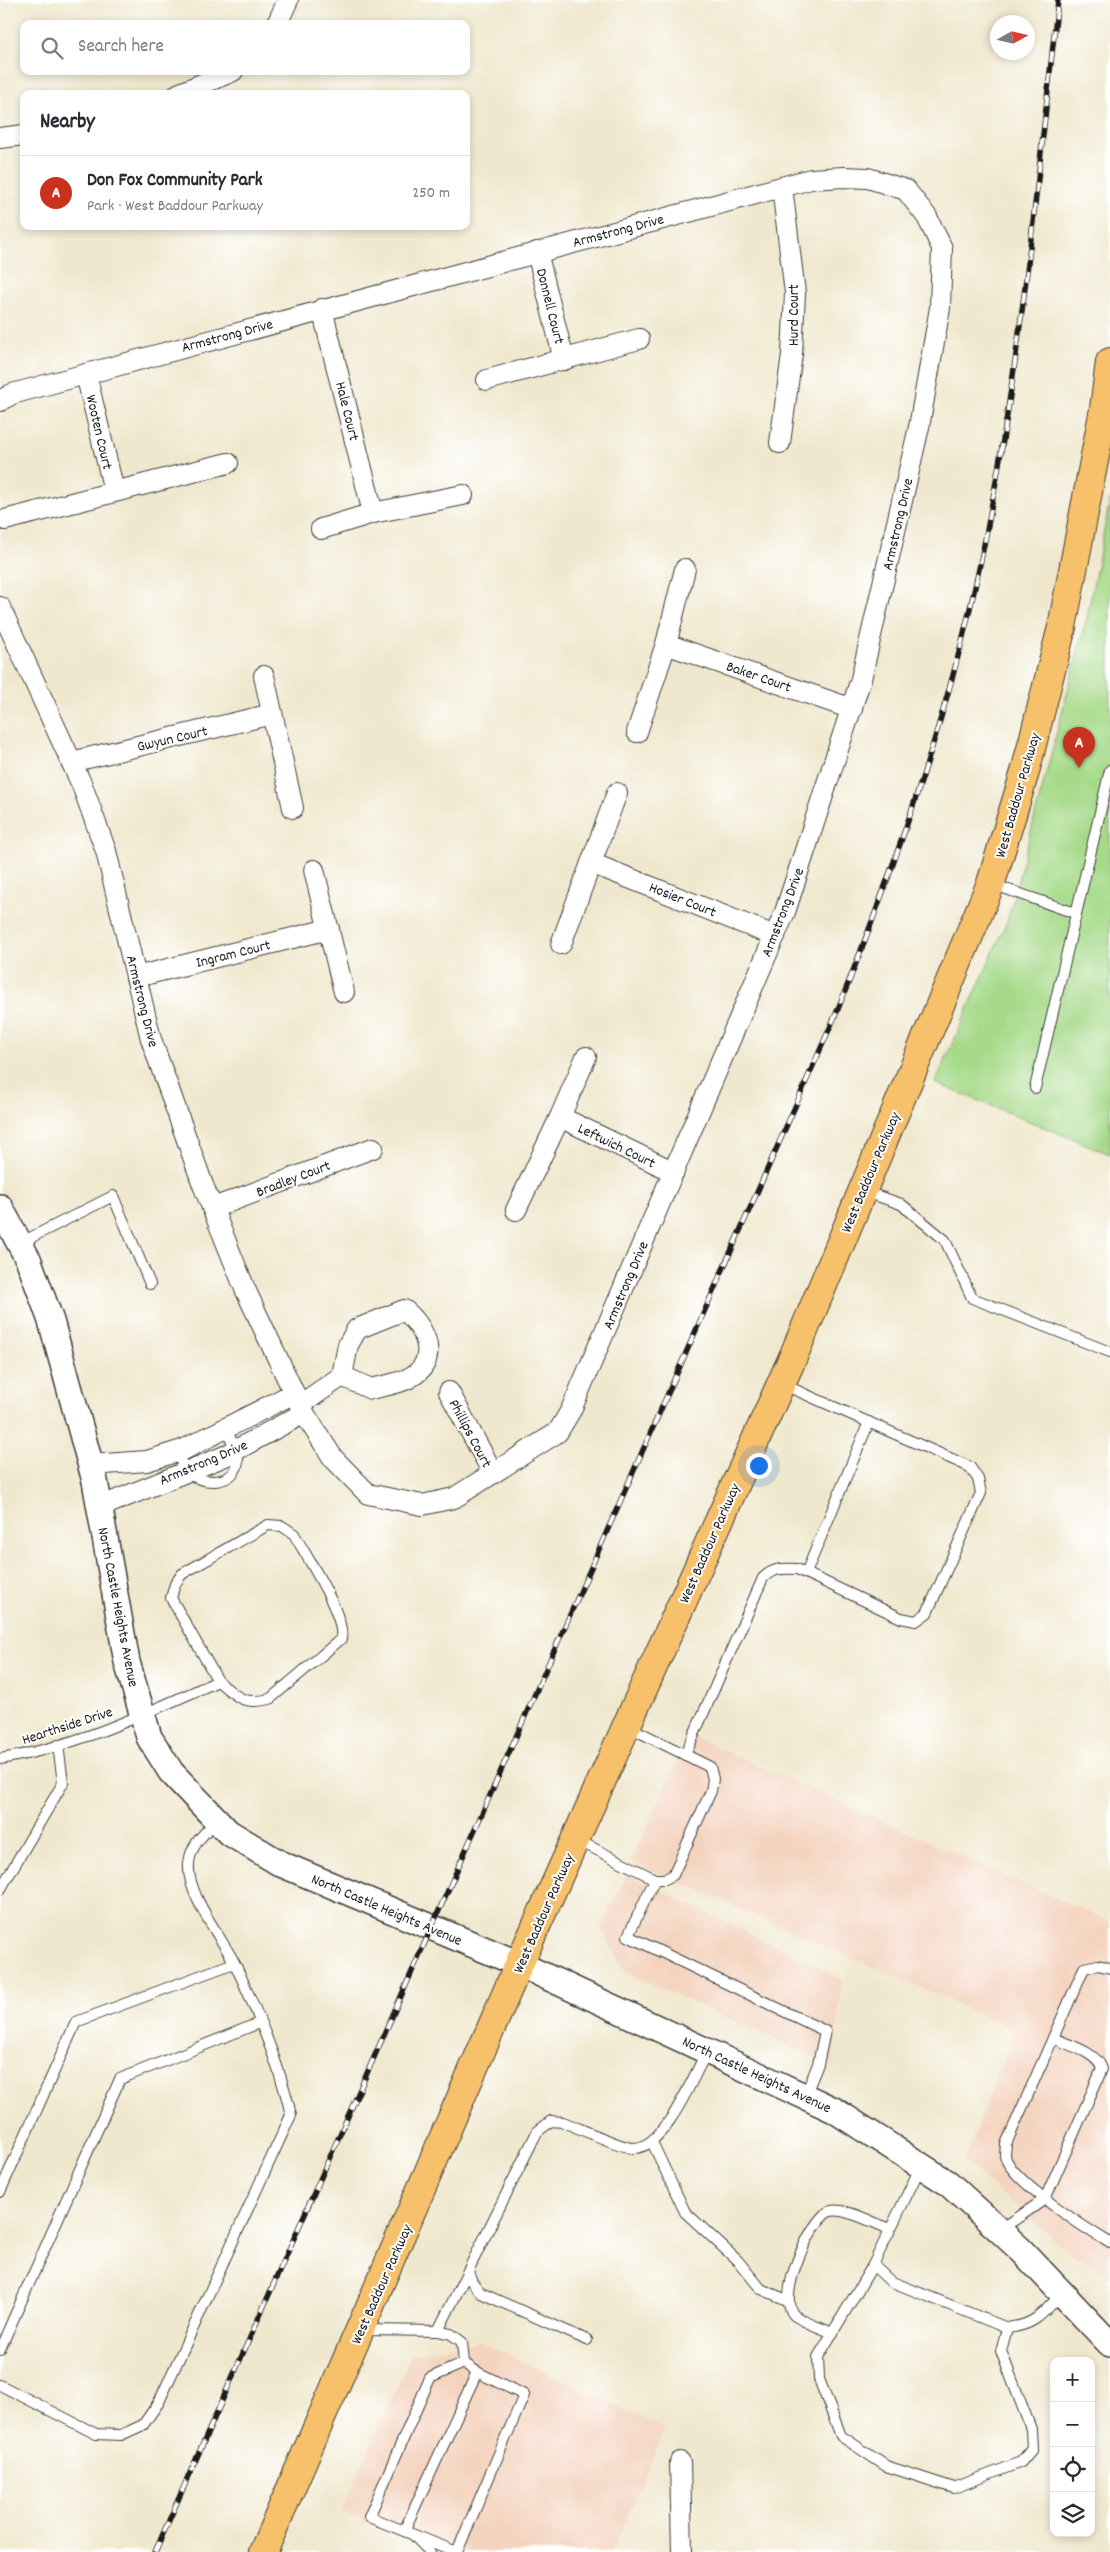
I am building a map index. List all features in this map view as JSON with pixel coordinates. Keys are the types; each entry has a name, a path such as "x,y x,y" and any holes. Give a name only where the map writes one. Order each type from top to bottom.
{"main road":[{"name":"West Baddour Parkway","path":"263,2552 519,1964 780,1384 991,884 1025,772 1062,627 1107,410 1110,362"}],"street":[{"path":"279,20 288,0"},
{"path":"188,90 223,75"},
{"path":"0,138 20,136"},
{"name":"Armstrong Drive","path":"0,401 12,394 322,309 811,179 844,176 868,178 906,190 927,217 942,248 940,308 919,426 861,679 785,912 571,1410 558,1432 454,1498 422,1505 368,1494 333,1458 299,1404 245,1289 151,1039 106,851 71,762 0,606"},
{"name":"Hurd Court","path":"780,443 792,354 795,293 782,187"},
{"name":"Donnell Court","path":"537,252 564,360"},
{"name":"Hale Court","path":"322,309 373,513"},
{"name":"Donnell Court","path":"487,380 639,339"},
{"name":"Wooten Court","path":"86,374 114,490"},
{"name":"Wooten Court","path":"6,520 114,490 228,463"},
{"path":"321,530 373,513 463,495"},
{"path":"637,732 666,644 685,570"},
{"name":"Baker Court","path":"666,644 852,708"},
{"path":"264,676 293,808"},
{"name":"Gwyun Court","path":"71,762 272,714"},
{"path":"562,944 617,793"},
{"name":"Hosier Court","path":"591,863 775,936"},
{"path":"314,870 344,992"},
{"name":"Ingram Court","path":"136,977 329,929"},
{"name":"Leftwich Court","path":"516,1210 586,1057"},
{"name":"Leftwich Court","path":"560,1117 674,1172"},
{"name":"Bradley Court","path":"213,1208 373,1148"},
{"name":"North Castle Heights Avenue","path":"0,1207 29,1261 51,1320 91,1465 128,1662 149,1737 171,1772 228,1832 280,1864 519,1964 834,2110 948,2183 1000,2230 1110,2344"},
{"path":"404,1310 416,1319 425,1333 428,1346 423,1365 410,1378 371,1389 342,1376 348,1345 357,1329 404,1310"},
{"name":"Armstrong Drive","path":"100,1507 236,1450 299,1404 342,1376"},
{"name":"Phillips Court","path":"450,1392 493,1473"},
{"name":"Armstrong Drive","path":"91,1465 146,1461 176,1452 225,1430 299,1404"},
{"path":"680,2462 682,2552"}],"lane":[{"path":"1035,1088 1074,913 1110,770"},
{"path":"991,884 1074,913"},
{"path":"862,1190 901,1204 945,1240 972,1298 1110,1352"},
{"path":"19,1243 113,1196 150,1284"},
{"path":"685,1755 763,1578 770,1571 784,1568 797,1569 901,1618 916,1621 926,1613 981,1494 978,1479 970,1467 780,1384"},
{"path":"806,1573 869,1422"},
{"path":"225,1430 236,1450"},
{"path":"176,1452 186,1470"},
{"path":"268,1525 282,1526 294,1534 337,1612 343,1630 341,1639 270,1699 256,1702 240,1700 218,1681 171,1598 175,1584 182,1574 268,1525"},
{"name":"Hearthside Drive","path":"0,1759 22,1756 58,1745 142,1715 218,1681"},
{"path":"576,1839 655,1879 665,1879 673,1875 711,1791 714,1779 710,1767 627,1726"},
{"path":"0,1890 63,1783 58,1745"},
{"path":"0,2385 96,2434 121,2435 143,2425 159,2402 291,2115 285,2089 259,2023 234,1963 197,1900 188,1866 193,1846 217,1820"},
{"path":"655,1879 628,1936 824,2031 818,2064 805,2096"},
{"path":"0,2192 76,2022 234,1963"},
{"path":"1110,1968 1098,1965 1084,1968 1006,2144 1005,2157 1012,2168 1065,2216 1110,2243"},
{"path":"0,2349 120,2079 259,2023"},
{"path":"1000,2230 1045,2199 1102,2069 1100,2062 1093,2056 1053,2038"},
{"path":"438,2331 537,2132 551,2121 563,2122 633,2148 652,2142 664,2131 707,2050"},
{"path":"652,2142 685,2212 738,2261 761,2289 787,2300"},
{"path":"921,2166 873,2265 818,2357 818,2379 841,2436 886,2466 954,2488 1021,2462 1032,2449 1031,2429 1001,2351 1007,2328"},
{"path":"833,2333 794,2315 787,2300 792,2274 815,2225 828,2212 841,2210 889,2229"},
{"path":"873,2265 890,2281 1007,2328 1023,2326 1036,2321 1062,2293"},
{"path":"468,2271 472,2282 482,2293 587,2340"},
{"path":"361,2330 438,2331 450,2334 462,2342 464,2363 477,2372 524,2395 457,2552 369,2517 430,2378 464,2363"},
{"path":"408,2532 477,2372"},
{"path":"408,2532 430,2552"}],"shaded area":[{"path":"689,1735 1110,1922 1110,2276 1072,2254 964,2162 1014,2029 631,1861"},
{"path":"627,1874 842,1979 833,2065 625,1972 601,1928"},
{"path":"479,2341 665,2429 612,2552 437,2552 341,2512 411,2355"}],"green space":[{"path":"1110,500 1110,1154 935,1083 1008,919 1087,617"}],"railway":[{"path":"155,2552 836,1014 903,836 942,715 959,654 987,530 1010,398 1019,332 1058,0"}],"place":[{"name":"Don Fox Community Park","path":"1079,768"}]}
